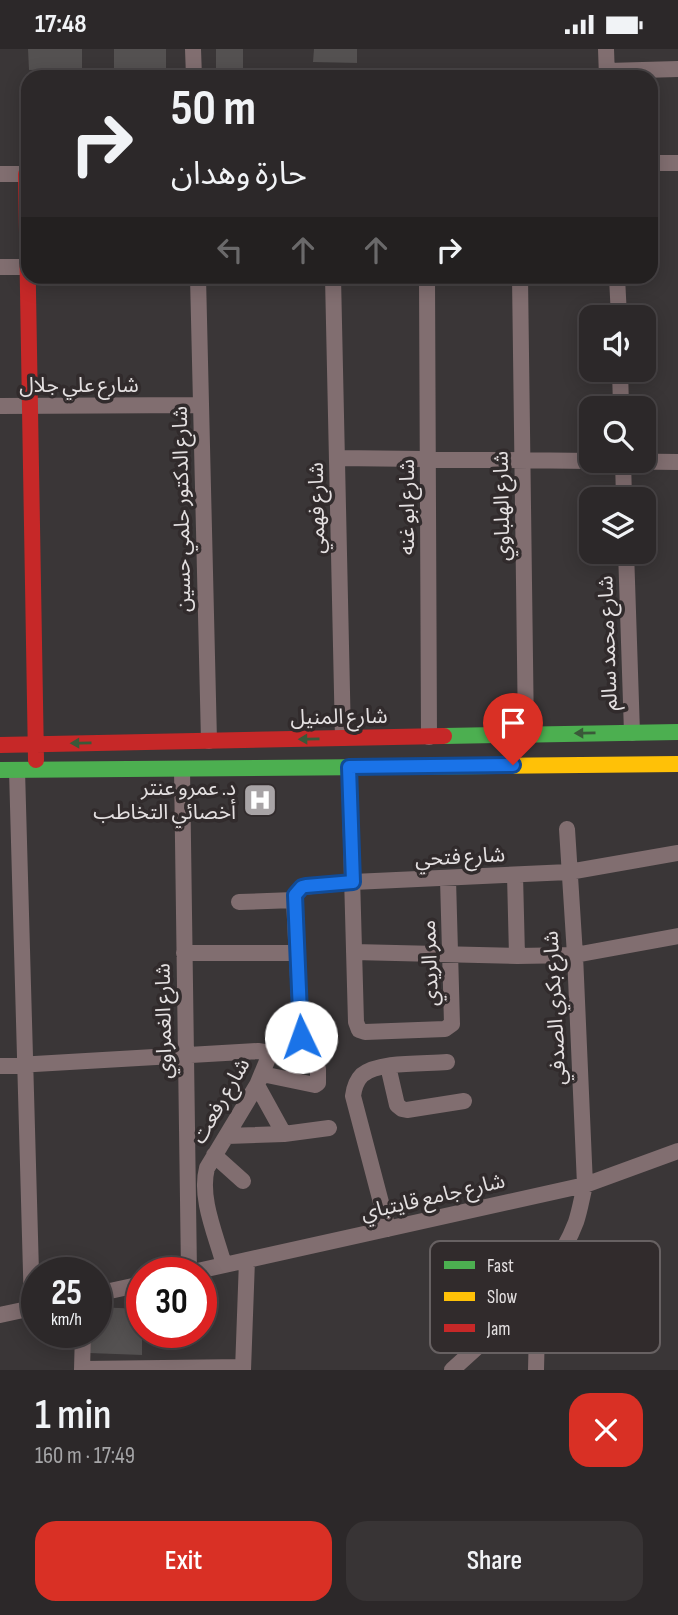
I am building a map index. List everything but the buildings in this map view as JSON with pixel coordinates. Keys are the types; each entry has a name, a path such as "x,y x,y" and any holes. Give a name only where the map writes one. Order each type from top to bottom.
{"street":[{"path":"193,49 194,70"},
{"path":"606,49 607,70"},
{"path":"658,70 678,69"},
{"path":"658,163 678,163"},
{"path":"0,174 21,174"},
{"path":"0,267 21,267"},
{"path":"28,284 37,770"},
{"name":"شارع الدكتور حلمي حسين","path":"198,284 209,741"},
{"name":"شارع فهمي","path":"333,284 343,738"},
{"name":"شارع ابو غنه","path":"427,284 429,737"},
{"name":"شارع الهلباوي","path":"520,284 526,735"},
{"path":"617,284 618,305"},
{"name":"شارع علي جلال","path":"0,406 201,405"},
{"path":"337,458 579,461"},
{"path":"656,462 678,462"},
{"name":"شارع محمد سالم","path":"626,564 632,733"},
{"name":"شارع المنيل","path":"0,745 678,732"},
{"path":"0,770 678,764"},
{"name":"ممر الريدي","path":"349,767 356,1025 359,1030 365,1032 445,1028 453,1021 448,879"},
{"name":"شارع الغمراوي","path":"181,769 191,1257"},
{"path":"17,770 32,1257"},
{"name":"شارع بكري الصدفي","path":"567,829 585,1185 576,1221 567,1241"},
{"name":"شارع فتحي","path":"294,900 302,887 353,882 569,872 678,853"},
{"path":"515,875 517,955"},
{"path":"239,902 294,900 301,1037"},
{"path":"354,952 575,955 678,936"},
{"path":"184,953 297,953"},
{"name":"شارع رفعت","path":"0,1066 264,1052 268,1058 259,1080 206,1168 203,1181 205,1199 224,1265"},
{"path":"388,1229 353,1096 357,1080 370,1070 388,1066 447,1062"},
{"path":"388,1066 397,1105 401,1109 464,1101"},
{"path":"284,1134 259,1080 315,1085 318,1083 318,1069"},
{"path":"227,1136 284,1134 329,1128"},
{"name":"شارع جامع قايتباي","path":"217,1266 585,1185 678,1151"},
{"path":"214,1155 243,1181"},
{"path":"83,1348 82,1369 243,1369 247,1260"},
{"path":"0,1315 21,1310"},
{"name":"شارع بكري الصدفي","path":"452,1370 471,1353"}],"traffic: fast":[{"path":"444,736 678,732"},
{"path":"0,770 496,766"}],"traffic: slow":[{"path":"496,766 678,764"}],"traffic: jam":[{"path":"28,284 36,760"},
{"path":"0,745 444,736"}],"place":[{"name":"د. عمرو عنتر أخصائي التخاطب","path":"260,800"}],"route":[{"path":"301,1037 294,900 302,887 353,882 349,767 513,765"}]}
